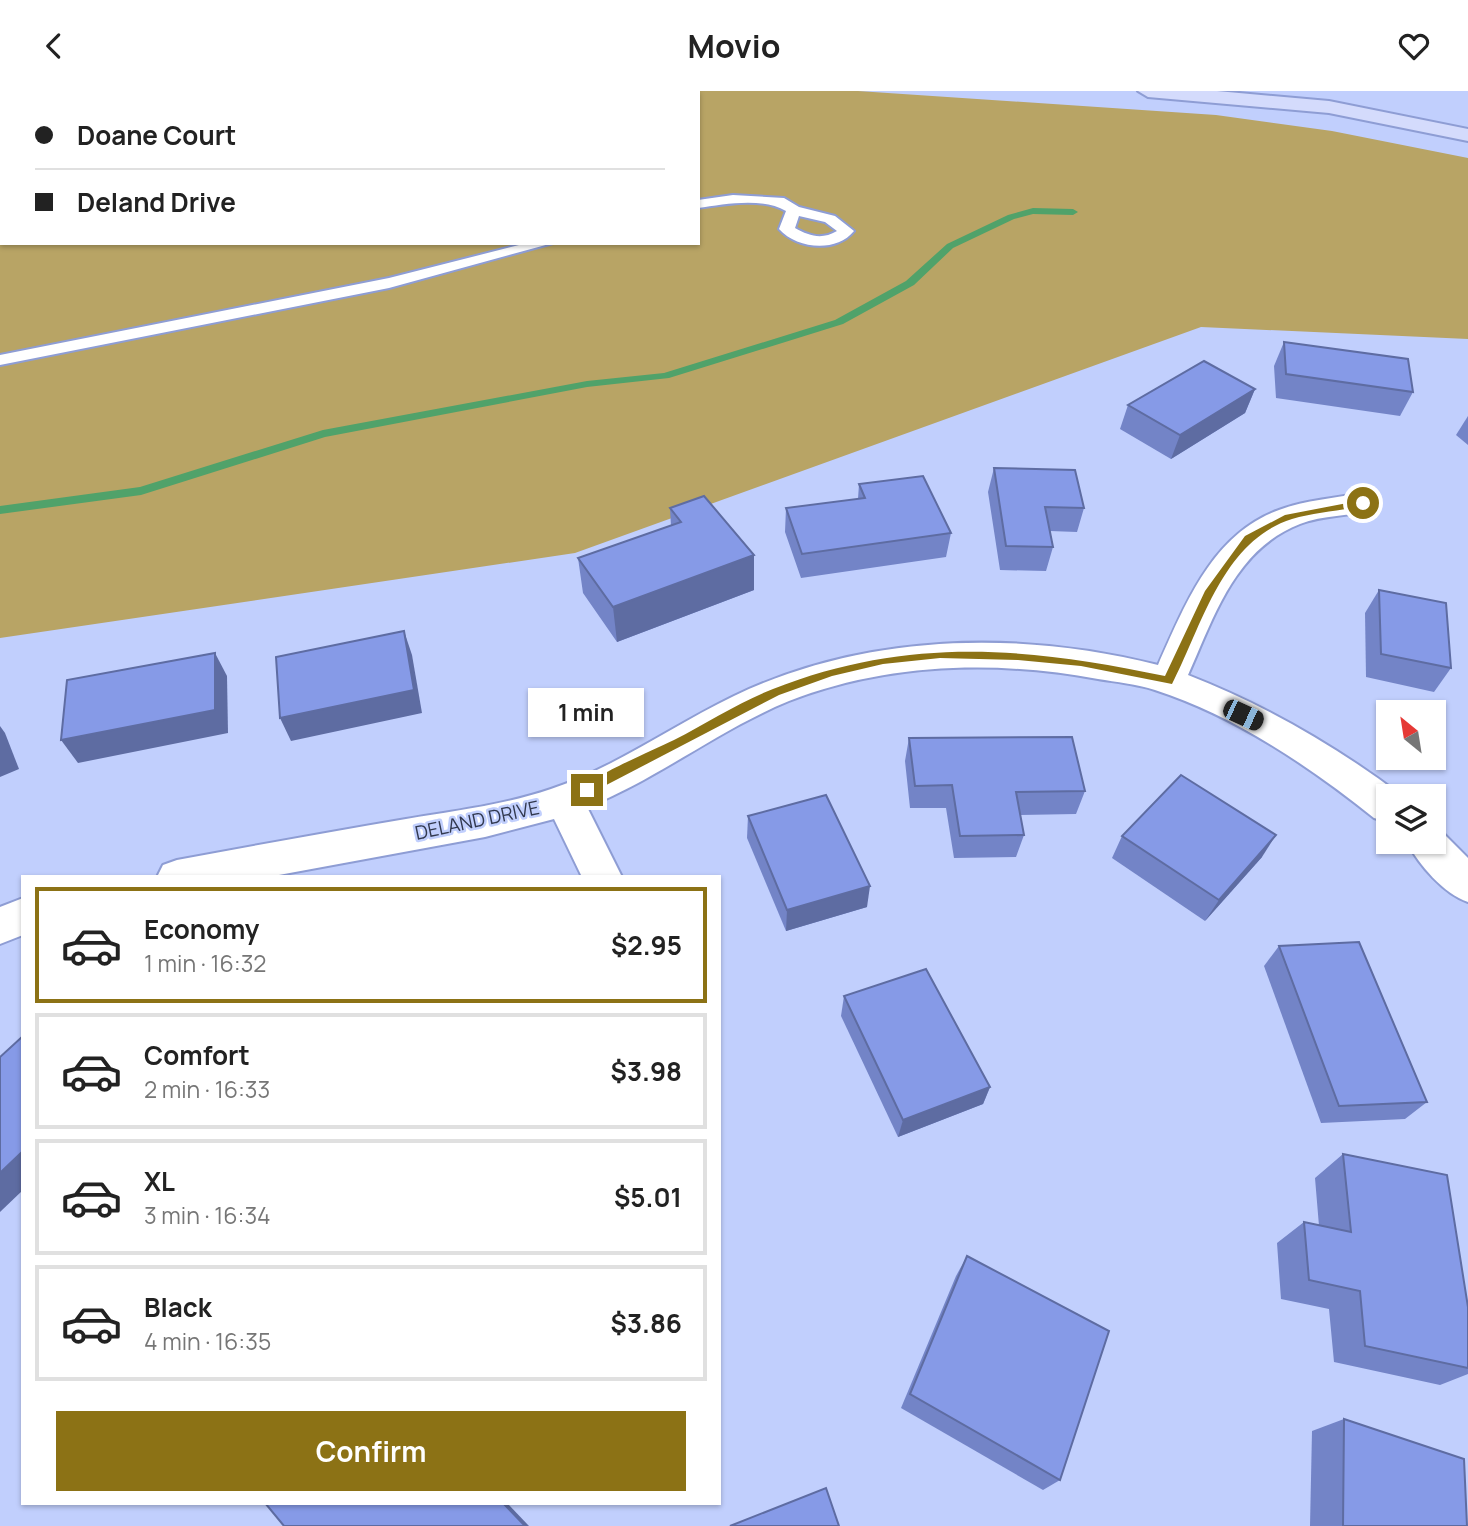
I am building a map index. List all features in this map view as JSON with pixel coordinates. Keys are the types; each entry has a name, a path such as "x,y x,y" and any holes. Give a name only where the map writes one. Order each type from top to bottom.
{"street":[{"path":"1148,91 1329,107 1468,135"},
{"path":"1168,681 1210,591 1248,538 1288,517 1363,503"},
{"name":"DELAND DRIVE","path":"188,875 467,824 564,800 632,768 734,711 775,692 831,673 883,661 940,655 1018,656 1081,662 1168,681 1268,727 1314,753 1376,798"},
{"path":"564,800 601,875"},
{"path":"1438,854 1468,885"},
{"path":"0,926 21,917"}],"lane":[{"path":"700,204 733,199 766,200 779,201 794,210"},
{"path":"0,360 390,283 538,245"}],"shaded area":[{"path":"700,91 858,91 1216,115 1332,131 1468,158 1468,339 1201,327 575,553 0,638 0,245 700,245"}],"building":[{"path":"1284,342 1408,359 1413,392 1286,374"},
{"path":"1204,361 1255,389 1180,435 1128,405"},
{"path":"994,468 1075,470 1084,508 1045,507 1053,547 1006,546"},
{"path":"923,476 951,533 802,554 786,508 865,498 859,484"},
{"path":"704,496 754,555 613,607 578,558 681,522 670,508"},
{"path":"1379,590 1446,603 1451,668 1381,654"},
{"path":"404,631 414,690 280,718 276,657"},
{"path":"215,653 215,710 61,740 67,680"},
{"path":"1072,737 1085,791 1016,792 1024,835 960,836 952,785 915,786 909,738"},
{"path":"1181,775 1276,835 1219,900 1122,836"},
{"path":"826,795 870,886 787,910 748,816"},
{"path":"1359,942 1427,1102 1339,1106 1279,946"},
{"path":"926,969 990,1087 903,1120 844,996"},
{"path":"21,1038 21,1153 0,1173 0,1057"},
{"path":"1343,1154 1447,1175 1468,1307 1468,1368 1365,1346 1360,1291 1309,1280 1304,1222 1351,1232"},
{"path":"967,1256 1109,1331 1060,1480 910,1394"},
{"path":"1344,1419 1464,1459 1467,1526 1343,1526"},
{"path":"826,1488 839,1526 730,1526"},
{"path":"267,1505 505,1505 525,1526 284,1526"}],"waterway":[{"path":"0,510 141,491 323,434 587,384 665,376 839,322 910,283 950,246 1011,217 1033,211 1073,212"}],"route":[{"path":"587,790 734,711 775,692 831,673 883,661 911,656 1018,656 1081,662 1168,681 1210,591 1248,538 1288,517 1363,503"}]}
